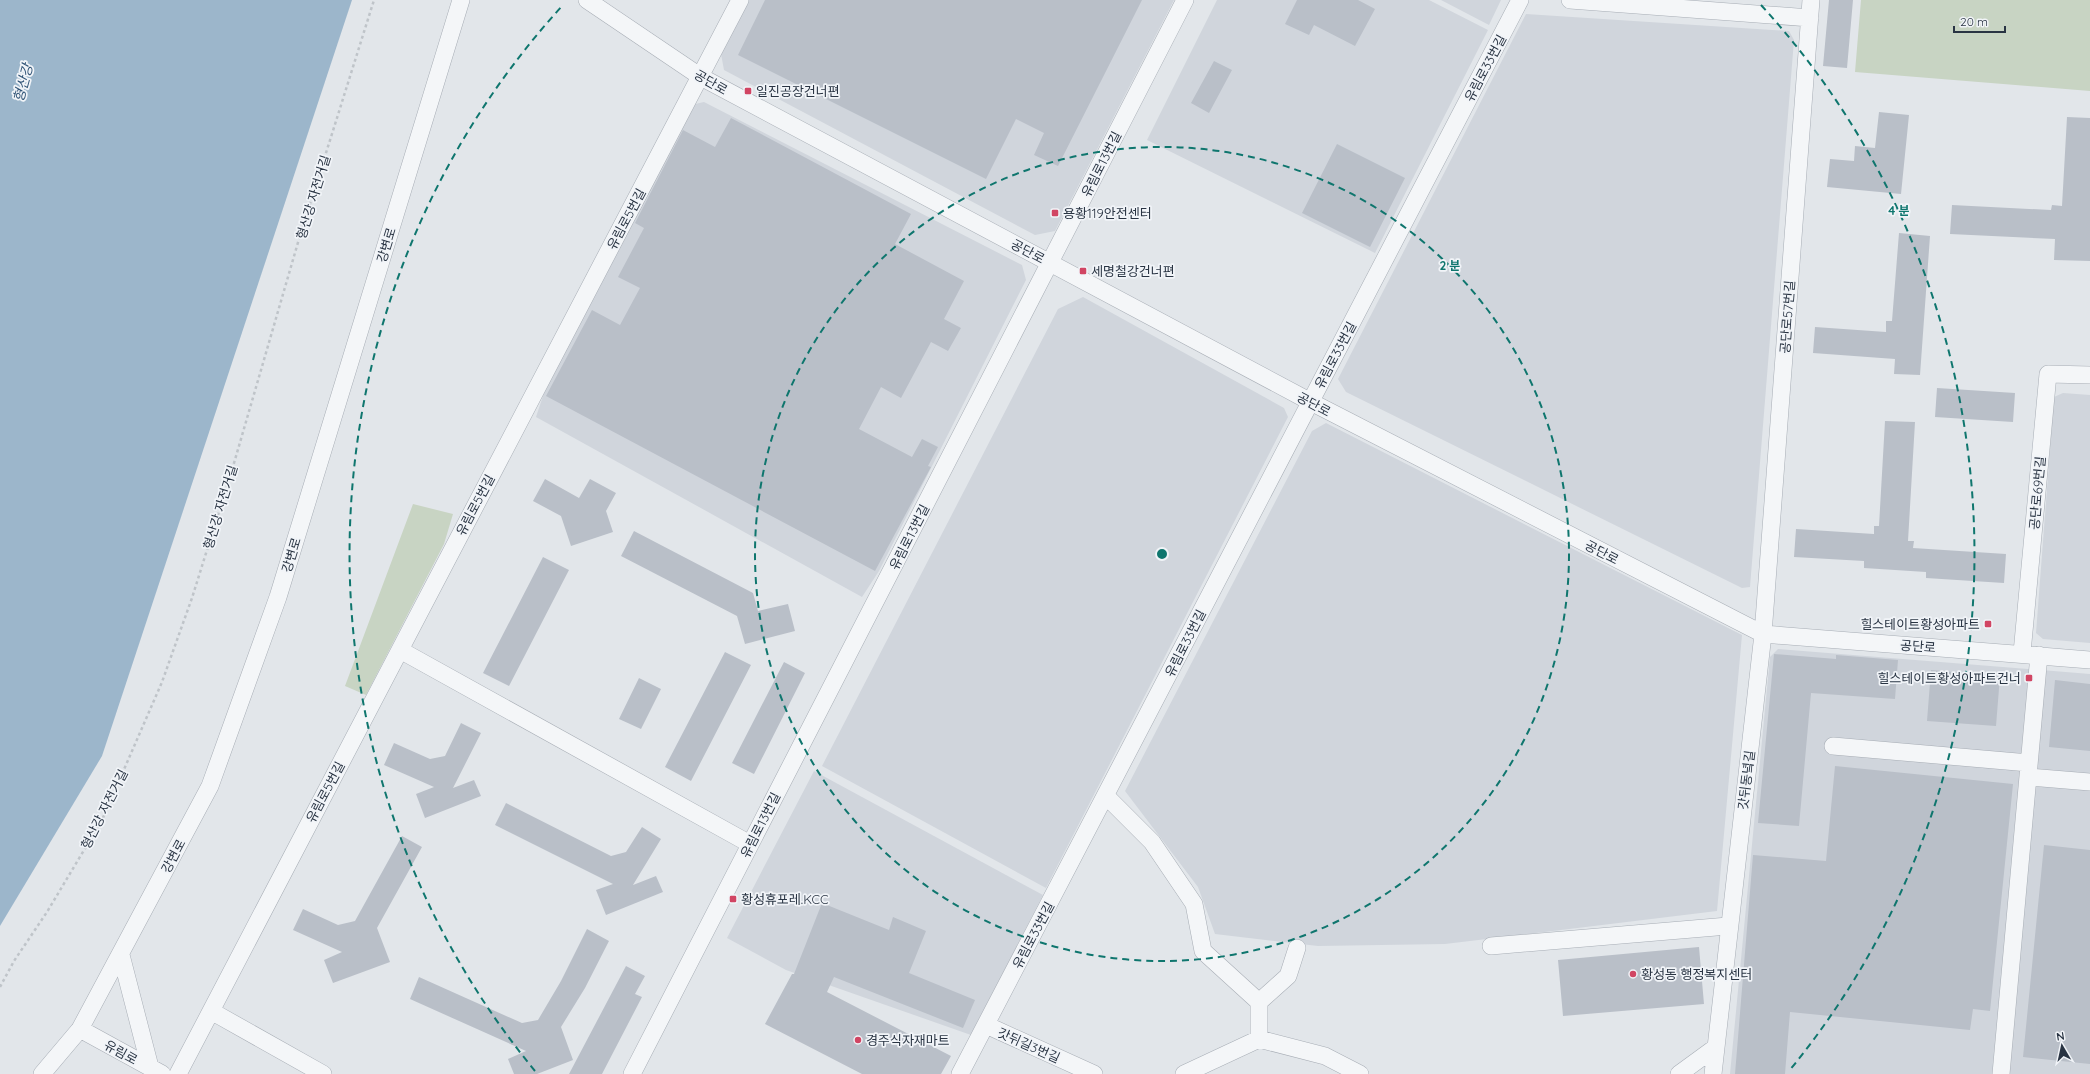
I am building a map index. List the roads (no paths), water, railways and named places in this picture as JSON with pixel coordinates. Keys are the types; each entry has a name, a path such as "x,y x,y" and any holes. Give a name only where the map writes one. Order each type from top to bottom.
{"street":[{"name":"강변로","path":"42,1074 80,1029 210,786 275,604 461,0"},
{"name":"공단로","path":"587,0 701,77 1310,402 1763,634 2030,654 2090,660"},
{"name":"유림로5번길","path":"178,1074 740,0"},
{"name":"유림로13번길","path":"632,1074 1185,0"},
{"name":"유림로33번길","path":"960,1074 1520,0"},
{"path":"1570,0 1810,18"},
{"name":"공단로57번길","path":"1763,634 1811,0"},
{"name":"공단로69번길","path":"2030,654 2048,374 2090,376"},
{"name":"갓뒤동녘길","path":"1713,1074 1728,926 1763,634"},
{"path":"400,650 750,844"},
{"path":"2001,1074 2028,770 2030,654"},
{"path":"1833,746 2028,770 2090,782"},
{"path":"1106,796 1152,842 1194,904 1203,951 1259,1002 1259,1039"},
{"path":"1491,946 1728,926"},
{"path":"1259,1002 1288,976 1297,948"},
{"path":"120,955 156,1071"},
{"path":"211,1011 323,1074"},
{"name":"갓뒤길3번길","path":"986,1025 1094,1074"},
{"name":"유림로","path":"80,1029 156,1071"},
{"path":"1184,1074 1259,1039 1325,1056 1360,1074"},
{"path":"1679,1074 1716,1047"}],"water":[{"name":"형산강","path":"0,0 352,0 102,756 0,926"}],"place":[{"name":"일진공장건너편","path":"748,91"},
{"name":"용황119안전센터","path":"1055,213"},
{"name":"세명철강건너편","path":"1083,271"},
{"name":"힐스테이트황성아파트","path":"1988,624"},
{"name":"힐스테이트황성아파트건너","path":"2029,678"},
{"name":"황성휴포레.KCC","path":"733,899"},
{"name":"황성동 행정복지센터","path":"1633,974"},
{"name":"경주식자재마트","path":"858,1040"}]}
